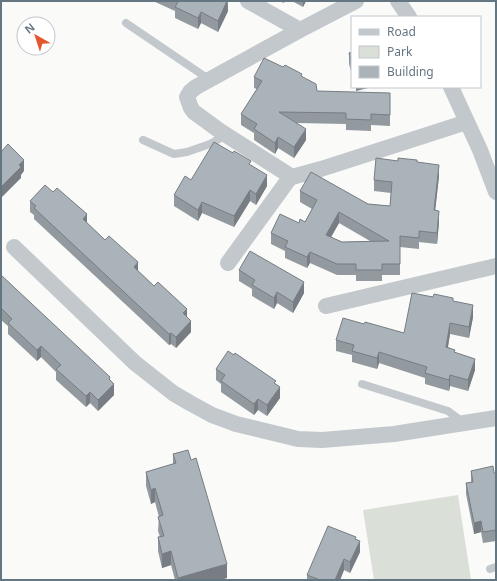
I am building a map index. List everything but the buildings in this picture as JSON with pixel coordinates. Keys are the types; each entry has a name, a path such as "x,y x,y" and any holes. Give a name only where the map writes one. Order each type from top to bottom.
{"street":[{"path":"248,1 300,30"},
{"path":"398,1 408,16"},
{"path":"292,177 226,135 194,112 187,97 196,87 353,2"},
{"path":"451,88 480,150 496,192"},
{"path":"228,263 286,182 292,177 467,122"},
{"path":"14,247 135,363 173,393 212,415 236,424 298,439 322,440 394,434 496,418"},
{"path":"326,306 496,266"}],"lane":[{"path":"126,23 210,80"},
{"path":"143,140 174,154 187,152 210,144 226,135"},
{"path":"362,384 448,411 465,423"}],"green space":[{"path":"458,495 471,580 374,580 363,510"}]}
